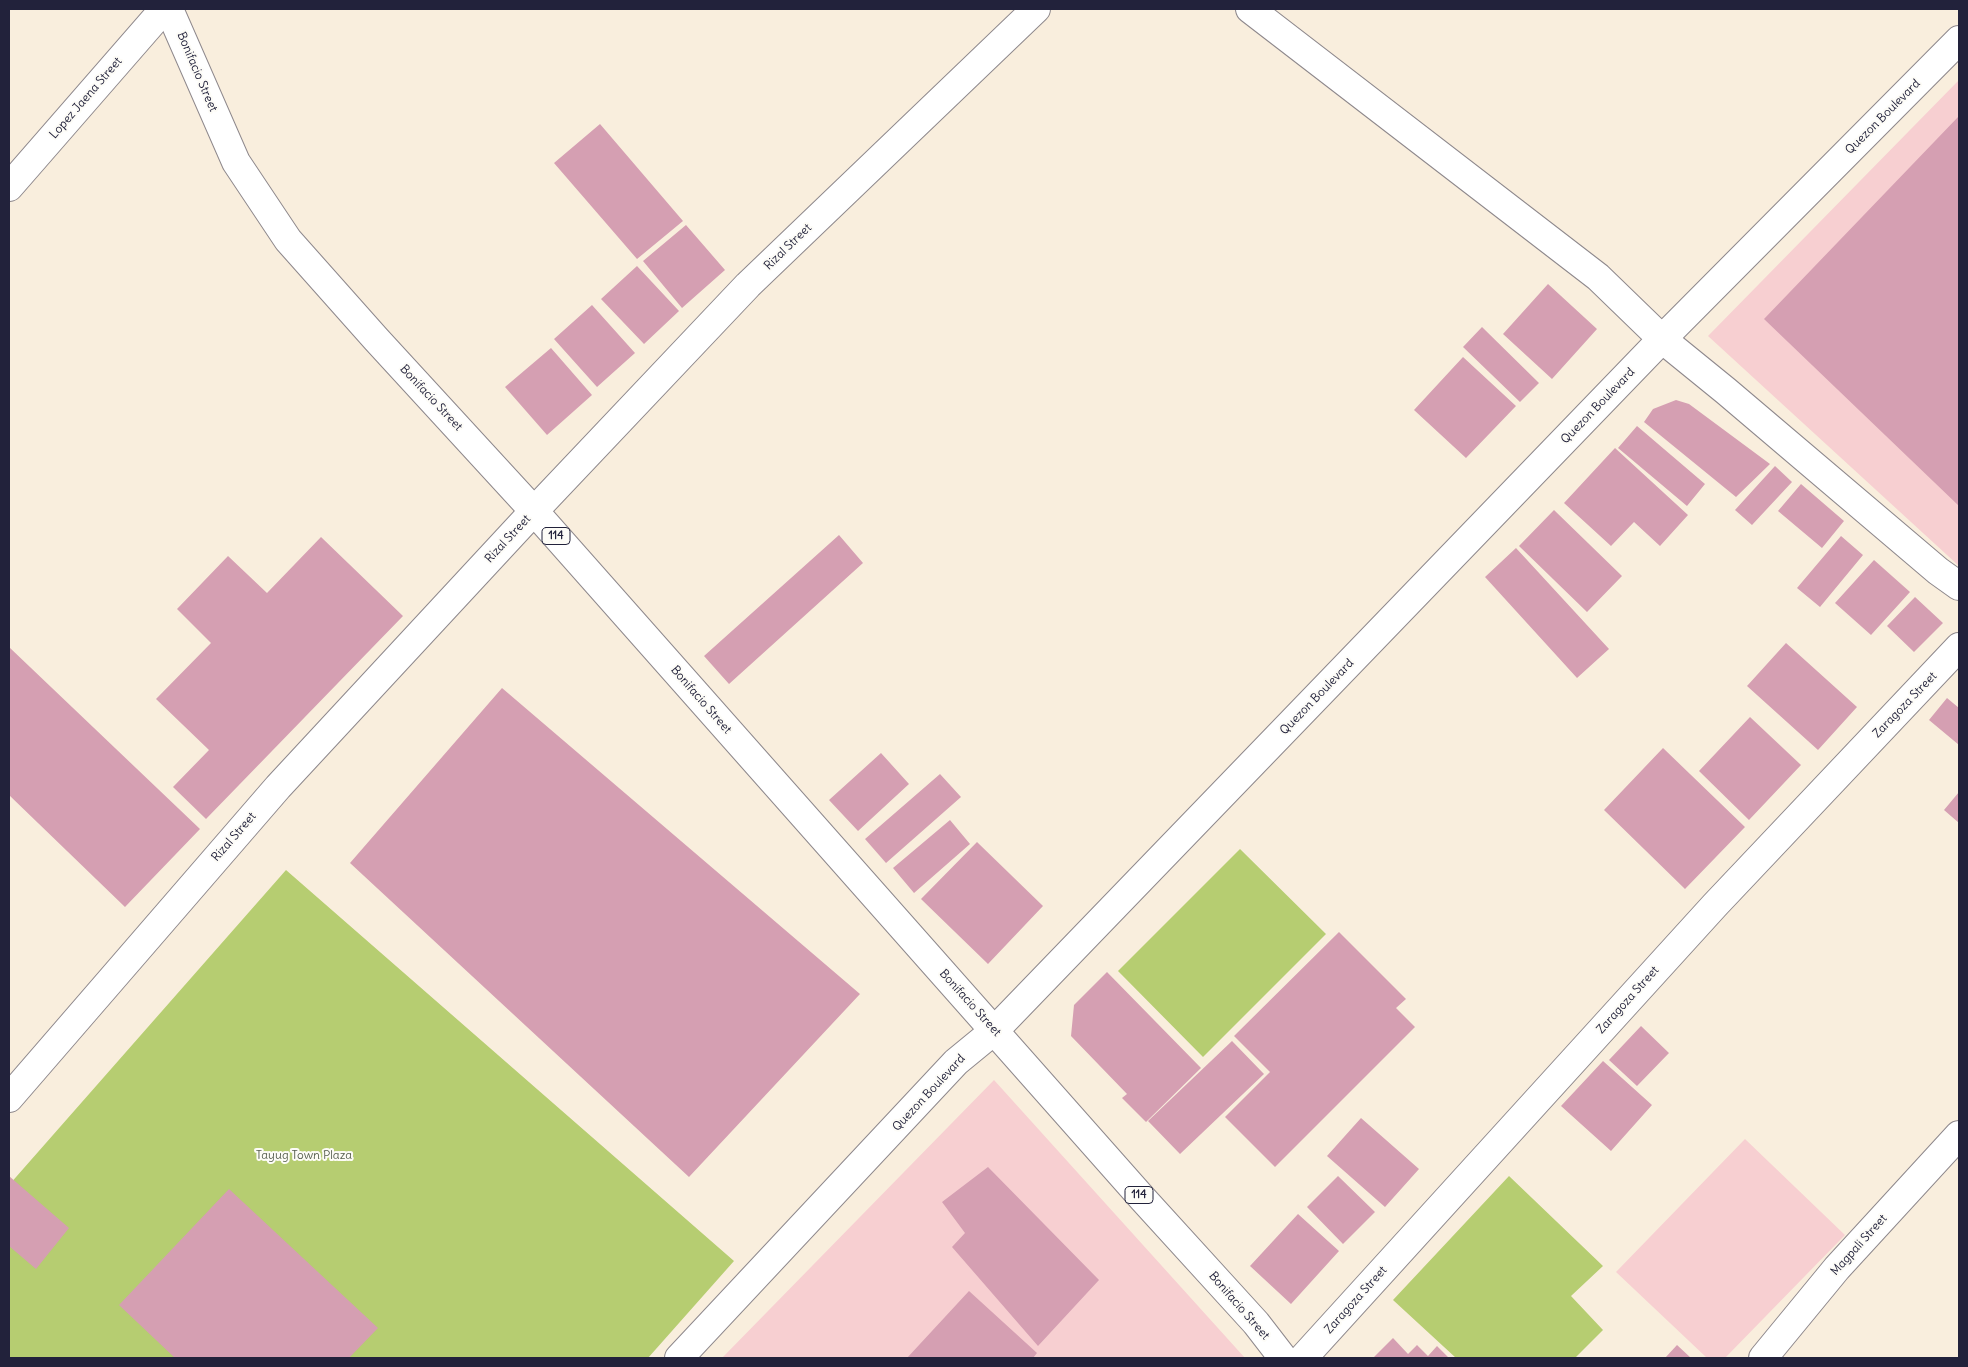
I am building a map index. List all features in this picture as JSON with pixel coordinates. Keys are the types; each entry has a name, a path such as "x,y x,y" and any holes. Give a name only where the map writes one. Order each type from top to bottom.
{"street":[{"name":"Lopez Jaena Street","path":"9,187 164,9"},
{"name":"Bonifacio Street","path":"169,9 236,162 288,240 534,511 1256,1323 1283,1358"},
{"name":"Rizal Street","path":"9,1098 278,786 534,511 748,285 1036,9"},
{"path":"1250,9 1598,277 1662,340 1726,391 1938,571 1959,586"},
{"name":"Quezon Boulevard","path":"680,1358 956,1062 995,1030 1662,340 1959,40"},
{"name":"Zaragoza Street","path":"1303,1358 1714,905 1959,647"},
{"name":"Magpali Street","path":"1763,1358 1837,1268 1959,1135"}],"shaded area":[{"path":"1959,80 1959,566 1708,336"},
{"path":"994,1080 1245,1358 722,1358"},
{"path":"1745,1139 1845,1235 1725,1358 1707,1358 1616,1272"}],"green space":[{"path":"1240,849 1326,934 1203,1057 1118,971"},
{"name":"Tayug Town Plaza","path":"286,870 734,1261 648,1358 9,1358 9,1185"},
{"path":"1509,1176 1603,1266 1571,1296 1603,1330 1575,1358 1456,1358 1393,1300"}],"building":[{"path":"1959,116 1959,506 1764,319"},
{"path":"600,124 683,221 637,259 554,163"},
{"path":"686,225 725,270 682,308 643,261"},
{"path":"637,266 679,311 644,344 601,299"},
{"path":"1548,284 1597,329 1552,379 1503,334"},
{"path":"592,305 635,353 597,387 554,339"},
{"path":"1482,327 1539,383 1520,402 1463,347"},
{"path":"551,348 592,395 547,435 505,387"},
{"path":"1463,357 1516,406 1466,458 1414,410"},
{"path":"1676,400 1689,404 1770,464 1736,497 1644,422 1653,409"},
{"path":"1637,426 1705,484 1687,506 1618,448"},
{"path":"1615,448 1688,515 1660,546 1634,522 1611,546 1564,503"},
{"path":"1775,466 1792,482 1752,525 1735,510"},
{"path":"1801,484 1844,521 1822,548 1778,511"},
{"path":"1554,510 1622,576 1587,612 1519,546"},
{"path":"839,535 863,563 729,684 704,656"},
{"path":"1841,536 1863,555 1820,607 1797,588"},
{"path":"321,537 403,616 206,819 173,787 209,750 156,699 211,643 177,609 228,556 267,593"},
{"path":"1516,548 1609,649 1577,678 1485,577"},
{"path":"1874,560 1910,592 1871,635 1835,603"},
{"path":"1915,597 1943,623 1914,652 1887,626"},
{"path":"1786,643 1857,707 1818,750 1747,686"},
{"path":"9,647 200,829 125,907 9,795"},
{"path":"502,688 860,994 689,1177 350,863"},
{"path":"1947,698 1959,708 1959,745 1929,720"},
{"path":"1750,717 1801,765 1749,820 1699,771"},
{"path":"1663,748 1745,827 1685,889 1604,810"},
{"path":"881,753 909,784 858,831 829,800"},
{"path":"940,774 961,797 886,863 865,839"},
{"path":"1959,792 1959,823 1944,810"},
{"path":"950,820 970,844 914,893 893,868"},
{"path":"977,842 1043,906 988,964 921,899"},
{"path":"1339,932 1406,999 1396,1008 1415,1027 1275,1167 1225,1117 1270,1072 1234,1036"},
{"path":"1107,972 1201,1068 1146,1122 1122,1098 1127,1094 1071,1036 1074,1005"},
{"path":"1641,1026 1669,1053 1637,1086 1609,1060"},
{"path":"1232,1041 1264,1074 1180,1154 1148,1121"},
{"path":"1603,1061 1652,1105 1611,1151 1561,1106"},
{"path":"1361,1118 1419,1169 1385,1207 1327,1156"},
{"path":"988,1167 1099,1280 1038,1346 952,1247 965,1233 942,1202"},
{"path":"9,1176 69,1228 36,1269 9,1246"},
{"path":"1338,1176 1375,1212 1343,1244 1307,1207"},
{"path":"229,1189 378,1328 349,1358 175,1358 119,1305"},
{"path":"1298,1214 1339,1251 1291,1304 1250,1266"},
{"path":"969,1291 1037,1353 1033,1358 907,1358"},
{"path":"1393,1338 1408,1354 1417,1345 1428,1356 1437,1346 1449,1358 1373,1358"},
{"path":"1677,1345 1691,1358 1665,1358"}]}
